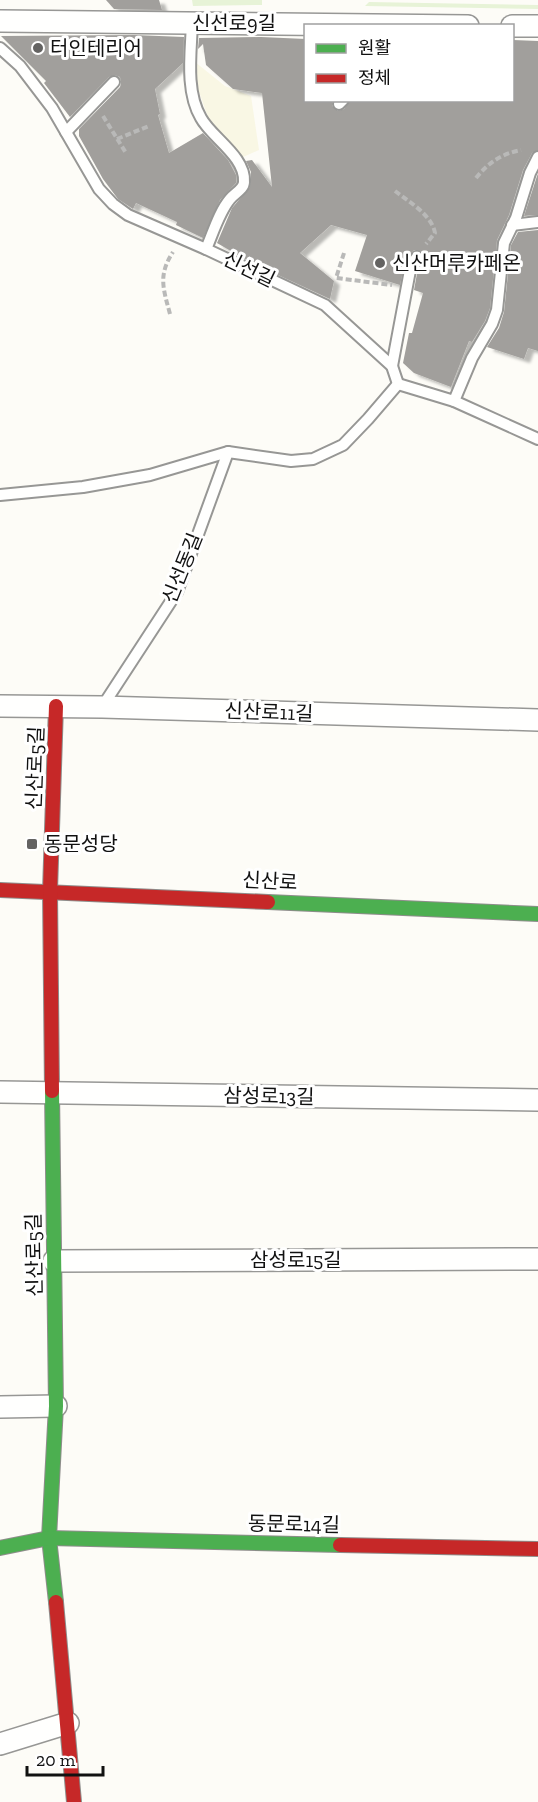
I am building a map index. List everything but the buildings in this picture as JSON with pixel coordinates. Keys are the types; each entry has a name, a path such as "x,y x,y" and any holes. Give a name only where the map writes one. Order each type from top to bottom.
{"street":[{"name":"신선로9길","path":"0,21 87,10 192,23 304,24"},
{"path":"514,26 538,27"},
{"name":"신산로11길","path":"0,706 538,720"},
{"name":"신산로5길","path":"56,706 50,891 56,1406 49,1538 74,1802"},
{"name":"신산로","path":"0,890 538,914"},
{"name":"삼성로13길","path":"0,1092 538,1100"},
{"name":"삼성로15길","path":"54,1261 538,1259"},
{"path":"0,1407 56,1406"},
{"name":"동문로14길","path":"0,1548 49,1538 538,1549"},
{"path":"0,1744 68,1724"}],"lane":[{"path":"192,23 190,59 192,92 196,107 206,126 237,160 244,180 242,188 226,205 206,249"},
{"name":"신선길","path":"0,48 35,84 99,189 113,204 128,215 325,305 392,366 398,384"},
{"path":"66,132 114,82"},
{"path":"454,401 472,358 492,324 497,310 504,243 538,157"},
{"path":"513,225 538,222"},
{"path":"392,366 411,265 417,256"},
{"path":"0,495 83,487 150,475 228,452 291,461 313,459 343,445 398,384 454,401 538,440"},
{"name":"신선동길","path":"102,707 177,592 228,452"}],"path":[{"path":"99,110 126,153"},
{"path":"117,139 148,126"},
{"path":"476,178 486,166 500,156 525,149"},
{"path":"395,191 416,206 434,228 435,233 417,256"},
{"path":"170,314 162,276 166,263 177,245"},
{"path":"344,253 336,278 386,284"}],"shaded area":[{"path":"195,62 225,86 251,96 259,150 241,158 209,120 198,89"}],"green space":[{"path":"192,0 262,0 262,5 193,6"},
{"path":"369,2 538,5 538,9 365,6"}],"traffic: fast":[{"path":"268,902 538,914"},
{"path":"52,1091 56,1406 49,1538 56,1602"},
{"path":"0,1548 49,1538 340,1545"}],"traffic: jam":[{"path":"52,1091 50,891 56,706"},
{"path":"0,890 268,902"},
{"path":"340,1545 538,1549"},
{"path":"56,1602 74,1802"}],"place":[{"name":"터인테리어","path":"38,48"},
{"name":"신산머루카페온","path":"380,263"},
{"name":"동문성당","path":"32,844"}]}
